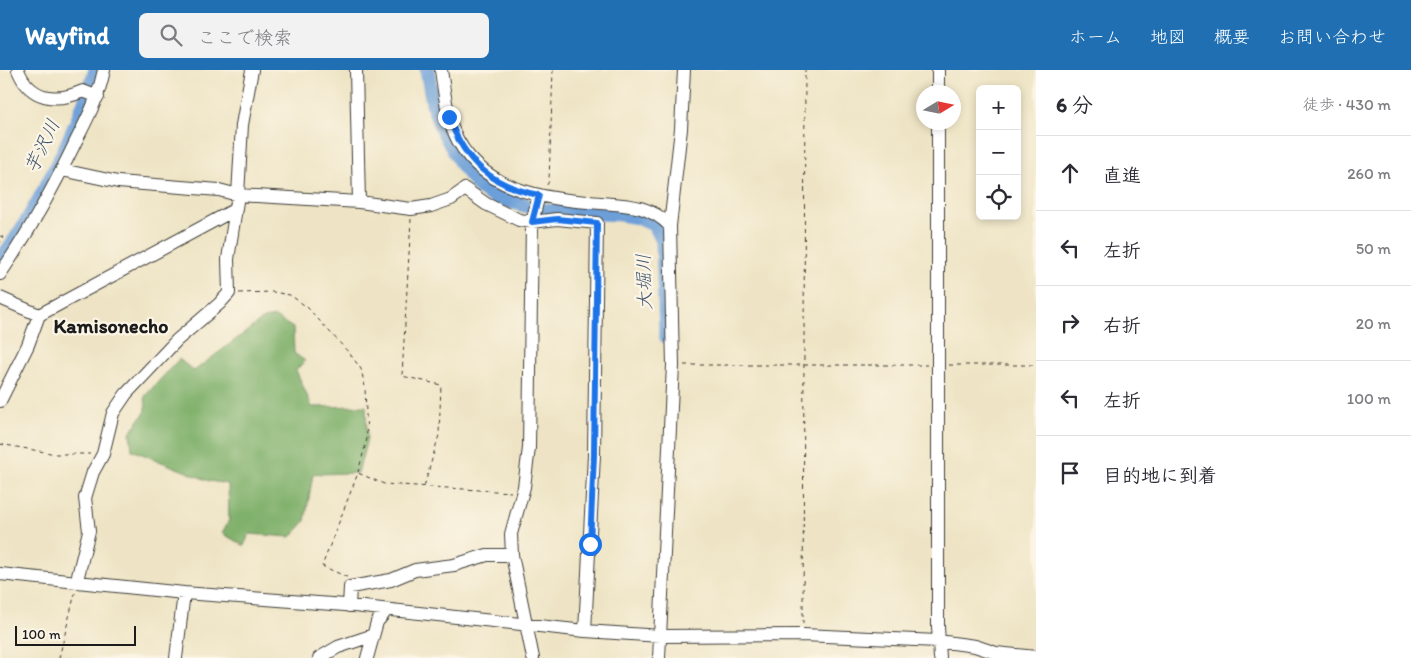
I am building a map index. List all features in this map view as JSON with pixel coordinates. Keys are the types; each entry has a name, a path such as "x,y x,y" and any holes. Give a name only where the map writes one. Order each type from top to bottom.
{"street":[{"path":"18,70 23,82 37,94 58,99 91,94"},
{"path":"0,274 27,233 62,170 91,94 104,70"},
{"path":"77,580 89,531 85,498 93,472 103,454 114,414 126,394 177,340 229,293 228,259 238,195 242,125 252,70"},
{"path":"356,70 359,202"},
{"path":"441,70 449,117 459,142 479,167 508,187 574,201 638,206 661,216 670,226"},
{"path":"659,658 673,365 670,226 684,70"},
{"path":"938,70 938,85"},
{"path":"938,130 938,641 940,658"},
{"path":"62,170 118,182 218,190 238,195 359,202 411,210 451,199 465,189 502,212 519,220 532,222 557,219 597,223 594,455 585,631"},
{"path":"533,658 512,555 511,534 522,493 529,448 532,222 539,195"},
{"path":"0,401 28,345 39,315 236,209"},
{"path":"0,298 39,315"},
{"path":"349,606 350,588 391,580 415,570 454,565 487,555 512,555"},
{"path":"0,574 77,580 184,593 349,606 585,631 661,636 803,635 938,641 975,646 996,653 1036,657"},
{"path":"176,658 184,593"},
{"path":"366,658 371,636 377,622 387,610"},
{"path":"319,658 338,647 371,636"}],"path":[{"path":"539,195 550,182 553,70"},
{"path":"803,635 805,70"},
{"path":"411,210 402,376 441,385 438,436 424,487"},
{"path":"0,236 3,237 0,243"},
{"path":"229,293 273,292 290,295 307,307 350,354 361,369 365,387 367,438 358,473 322,566 345,574 348,577 350,588"},
{"path":"673,365 1036,365"},
{"path":"0,444 56,454 103,454"},
{"path":"358,473 384,484 522,493"},
{"path":"59,658 77,580"}],"green space":[{"path":"275,317 293,328 294,353 305,361 296,370 312,407 366,406 367,439 358,473 313,474 305,521 291,537 249,534 244,546 222,533 229,520 228,484 209,481 132,450 130,432 146,411 145,396 179,359 194,371 263,319"}],"waterway":[{"name":"芋沢川","path":"0,261 28,218 55,169 78,118 96,70"},
{"name":"大堀川","path":"427,70 434,108 440,125 462,165 480,188 495,197 546,211 620,214 638,217 655,225 663,241 666,336"}],"district":[{"name":"Kamisonecho","path":"111,326"}],"route":[{"path":"449,117 459,142 479,167 493,179 508,187 539,195 532,222 557,219 597,223 594,455 590,544"}]}
